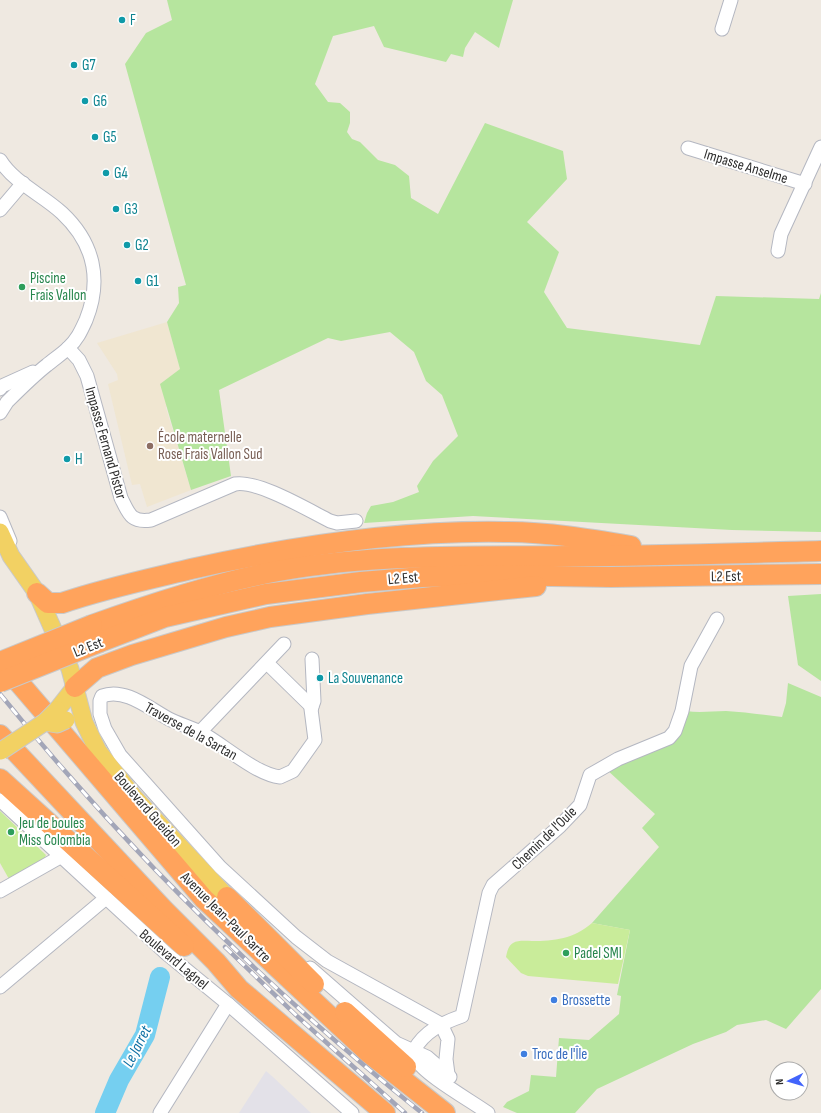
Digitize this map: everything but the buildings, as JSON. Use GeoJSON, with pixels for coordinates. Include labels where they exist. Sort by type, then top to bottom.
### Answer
{"type":"FeatureCollection","features":[{"type":"Feature","properties":{"kind":"highway"},"geometry":{"type":"LineString","coordinates":[[37,593],[48,603],[62,603],[158,577],[238,559],[340,541],[421,533],[506,532],[576,537],[679,554]]}},
{"type":"Feature","properties":{"kind":"highway","name":"L2 Est"},"geometry":{"type":"LineString","coordinates":[[0,682],[160,601],[263,574],[360,560],[420,556],[575,556],[821,551]]}},
{"type":"Feature","properties":{"kind":"highway","name":"L2 Est"},"geometry":{"type":"LineString","coordinates":[[0,661],[96,633],[266,594],[361,582],[438,576],[611,577],[821,574]]}},
{"type":"Feature","properties":{"kind":"highway"},"geometry":{"type":"LineString","coordinates":[[75,687],[97,668],[125,658],[219,630],[270,617],[367,604],[500,591],[611,577]]}},
{"type":"Feature","properties":{"kind":"highway","name":"Avenue Jean-Paul Sartre"},"geometry":{"type":"LineString","coordinates":[[0,661],[204,899],[370,1054],[445,1113]]}},
{"type":"Feature","properties":{"kind":"highway"},"geometry":{"type":"LineString","coordinates":[[0,746],[216,962],[234,997]]}},
{"type":"Feature","properties":{"kind":"highway"},"geometry":{"type":"LineString","coordinates":[[0,778],[170,935],[234,997],[319,1058],[385,1113]]}},
{"type":"Feature","properties":{"kind":"highway"},"geometry":{"type":"LineString","coordinates":[[227,896],[324,994],[460,1104]]}},
{"type":"Feature","properties":{"kind":"highway"},"geometry":{"type":"LineString","coordinates":[[319,1058],[380,1113]]}},
{"type":"Feature","properties":{"kind":"main road","name":"Boulevard Gueidon"},"geometry":{"type":"LineString","coordinates":[[0,532],[6,552],[37,593],[67,662],[84,722],[98,751],[133,796],[227,896]]}},
{"type":"Feature","properties":{"kind":"main road"},"geometry":{"type":"LineString","coordinates":[[0,746],[56,717],[75,687]]}},
{"type":"Feature","properties":{"kind":"street"},"geometry":{"type":"LineString","coordinates":[[722,30],[731,0]]}},
{"type":"Feature","properties":{"kind":"street"},"geometry":{"type":"LineString","coordinates":[[778,251],[781,234],[821,147]]}},
{"type":"Feature","properties":{"kind":"street","name":"Impasse Anselme"},"geometry":{"type":"LineString","coordinates":[[688,148],[805,184]]}},
{"type":"Feature","properties":{"kind":"street"},"geometry":{"type":"LineString","coordinates":[[0,160],[4,167],[66,216],[78,230],[91,258],[96,281],[94,296],[81,332],[68,348],[7,402],[0,412]]}},
{"type":"Feature","properties":{"kind":"street"},"geometry":{"type":"LineString","coordinates":[[0,210],[23,183]]}},
{"type":"Feature","properties":{"kind":"street","name":"Impasse Fernand Pistor"},"geometry":{"type":"LineString","coordinates":[[68,348],[79,360],[87,376],[121,498],[128,514],[134,519],[142,521],[151,520],[235,484],[242,483],[252,484],[330,521],[337,523],[356,521]]}},
{"type":"Feature","properties":{"kind":"street"},"geometry":{"type":"LineString","coordinates":[[1,387],[46,366]]}},
{"type":"Feature","properties":{"kind":"street"},"geometry":{"type":"LineString","coordinates":[[0,517],[10,538],[6,552]]}},
{"type":"Feature","properties":{"kind":"street","name":"Chemin de l'Oule"},"geometry":{"type":"LineString","coordinates":[[441,1024],[462,1016],[489,893],[493,885],[560,826],[580,805],[590,775],[618,759],[669,738],[675,731],[682,711],[691,666],[717,618]]}},
{"type":"Feature","properties":{"kind":"street"},"geometry":{"type":"LineString","coordinates":[[200,732],[284,644]]}},
{"type":"Feature","properties":{"kind":"street","name":"Traverse de la Sartan"},"geometry":{"type":"LineString","coordinates":[[120,755],[105,729],[100,714],[100,701],[102,696],[107,694],[128,696],[170,719],[200,732],[265,773],[280,778],[293,771],[315,740],[312,707],[314,701],[312,659]]}},
{"type":"Feature","properties":{"kind":"street"},"geometry":{"type":"LineString","coordinates":[[267,663],[312,707]]}},
{"type":"Feature","properties":{"kind":"street","name":"Boulevard Gueidon"},"geometry":{"type":"LineString","coordinates":[[120,755],[220,867],[296,937],[327,961],[441,1024],[448,1039],[446,1059],[448,1074],[460,1104]]}},
{"type":"Feature","properties":{"kind":"street","name":"Boulevard Lagnel"},"geometry":{"type":"LineString","coordinates":[[0,800],[60,857],[167,954],[234,997],[352,1113]]}},
{"type":"Feature","properties":{"kind":"street"},"geometry":{"type":"LineString","coordinates":[[0,891],[60,857]]}},
{"type":"Feature","properties":{"kind":"street","name":"Boulevard Gueidon"},"geometry":{"type":"LineString","coordinates":[[227,896],[396,1043],[414,1050],[448,1074]]}},
{"type":"Feature","properties":{"kind":"street"},"geometry":{"type":"LineString","coordinates":[[0,987],[106,898]]}},
{"type":"Feature","properties":{"kind":"street"},"geometry":{"type":"LineString","coordinates":[[160,1113],[234,997]]}},
{"type":"Feature","properties":{"kind":"street"},"geometry":{"type":"LineString","coordinates":[[414,1050],[418,1043],[441,1024]]}},
{"type":"Feature","properties":{"kind":"street","name":"Boulevard Gueidon"},"geometry":{"type":"LineString","coordinates":[[414,1050],[416,1059],[421,1066],[460,1104],[488,1113]]}},
{"type":"Feature","properties":{"kind":"shaded area","name":"École maternelle Rose Frais Vallon Sud"},"geometry":{"type":"Polygon","coordinates":[[[167,322],[180,369],[166,408],[191,490],[147,507],[140,484],[132,485],[108,384],[118,380],[117,374],[97,343],[167,322]]]}},
{"type":"Feature","properties":{"kind":"shaded area"},"geometry":{"type":"Polygon","coordinates":[[[266,1071],[273,1077],[311,1113],[239,1113],[266,1071]]]}},
{"type":"Feature","properties":{"kind":"green space"},"geometry":{"type":"Polygon","coordinates":[[[167,0],[513,0],[499,48],[475,32],[465,48],[463,57],[451,54],[446,62],[384,47],[374,26],[333,36],[315,84],[328,102],[340,103],[350,112],[350,123],[347,132],[352,139],[360,142],[378,160],[395,165],[409,176],[411,198],[438,214],[485,123],[563,151],[567,179],[527,222],[559,252],[544,292],[567,328],[700,345],[716,296],[819,299],[821,293],[821,532],[732,530],[473,516],[364,523],[371,506],[393,502],[419,492],[417,486],[433,461],[458,436],[442,395],[426,381],[414,352],[390,332],[341,341],[328,338],[219,390],[231,476],[191,490],[160,384],[180,369],[167,322],[179,303],[178,287],[186,285],[125,64],[146,33],[172,20],[167,0]]]}},
{"type":"Feature","properties":{"kind":"green space"},"geometry":{"type":"Polygon","coordinates":[[[821,594],[821,681],[798,665],[788,596],[821,594]]]}},
{"type":"Feature","properties":{"kind":"green space"},"geometry":{"type":"Polygon","coordinates":[[[788,683],[821,697],[821,989],[786,1029],[766,1020],[737,1025],[726,1032],[693,1044],[597,1089],[575,1113],[517,1113],[503,1107],[507,1102],[529,1091],[531,1075],[556,1077],[559,1038],[589,1040],[619,1014],[621,996],[617,995],[630,930],[592,923],[659,847],[642,828],[655,814],[606,769],[672,741],[686,711],[726,711],[782,717],[786,703],[788,683]]]}},
{"type":"Feature","properties":{"kind":"green space","name":"Jeu de boules Miss Colombia"},"geometry":{"type":"Polygon","coordinates":[[[0,811],[46,855],[44,859],[9,879],[0,863],[0,811]]]}},
{"type":"Feature","properties":{"kind":"green space","name":"Padel SMI"},"geometry":{"type":"Polygon","coordinates":[[[592,923],[630,930],[618,984],[528,976],[521,973],[506,957],[509,947],[515,942],[556,940],[578,933],[592,923]]]}},
{"type":"Feature","properties":{"kind":"waterway","name":"Le Jarret"},"geometry":{"type":"LineString","coordinates":[[105,1113],[119,1080],[145,1035],[160,977]]}},
{"type":"Feature","properties":{"kind":"railway"},"geometry":{"type":"LineString","coordinates":[[0,694],[97,807],[200,915],[253,967],[308,1017],[364,1066],[422,1113]]}},
{"type":"Feature","properties":{"kind":"railway"},"geometry":{"type":"LineString","coordinates":[[225,947],[298,1017],[405,1113]]}},
{"type":"Feature","properties":{"kind":"place","name":"F"},"geometry":{"type":"Point","coordinates":[122,20]}},
{"type":"Feature","properties":{"kind":"place","name":"G7"},"geometry":{"type":"Point","coordinates":[74,65]}},
{"type":"Feature","properties":{"kind":"place","name":"G6"},"geometry":{"type":"Point","coordinates":[85,101]}},
{"type":"Feature","properties":{"kind":"place","name":"G5"},"geometry":{"type":"Point","coordinates":[95,137]}},
{"type":"Feature","properties":{"kind":"place","name":"G4"},"geometry":{"type":"Point","coordinates":[106,173]}},
{"type":"Feature","properties":{"kind":"place","name":"G3"},"geometry":{"type":"Point","coordinates":[116,209]}},
{"type":"Feature","properties":{"kind":"place","name":"G2"},"geometry":{"type":"Point","coordinates":[127,245]}},
{"type":"Feature","properties":{"kind":"place","name":"G1"},"geometry":{"type":"Point","coordinates":[138,281]}},
{"type":"Feature","properties":{"kind":"place","name":"Piscine Frais Vallon"},"geometry":{"type":"Point","coordinates":[22,287]}},
{"type":"Feature","properties":{"kind":"place","name":"École maternelle Rose Frais Vallon Sud"},"geometry":{"type":"Point","coordinates":[150,446]}},
{"type":"Feature","properties":{"kind":"place","name":"H"},"geometry":{"type":"Point","coordinates":[67,459]}},
{"type":"Feature","properties":{"kind":"place","name":"La Souvenance"},"geometry":{"type":"Point","coordinates":[320,678]}},
{"type":"Feature","properties":{"kind":"place","name":"Jeu de boules Miss Colombia"},"geometry":{"type":"Point","coordinates":[11,832]}},
{"type":"Feature","properties":{"kind":"place","name":"Padel SMI"},"geometry":{"type":"Point","coordinates":[566,953]}},
{"type":"Feature","properties":{"kind":"place","name":"Brossette"},"geometry":{"type":"Point","coordinates":[554,1000]}},
{"type":"Feature","properties":{"kind":"place","name":"Troc de l'Île"},"geometry":{"type":"Point","coordinates":[524,1054]}}]}
